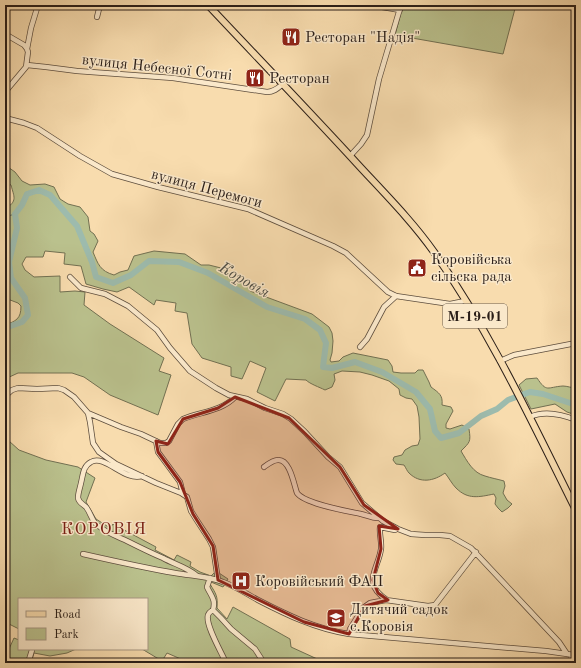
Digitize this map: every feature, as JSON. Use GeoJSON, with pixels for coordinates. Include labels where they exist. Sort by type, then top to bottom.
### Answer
{"type":"FeatureCollection","features":[{"type":"Feature","properties":{"kind":"main road","name":"М-19-01"},"geometry":{"type":"LineString","coordinates":[[208,5],[410,221],[434,252],[482,328],[530,417],[576,510]]}},
{"type":"Feature","properties":{"kind":"street"},"geometry":{"type":"LineString","coordinates":[[5,92],[26,68],[30,32],[38,5]]}},
{"type":"Feature","properties":{"kind":"street"},"geometry":{"type":"LineString","coordinates":[[97,16],[100,5]]}},
{"type":"Feature","properties":{"kind":"street"},"geometry":{"type":"LineString","coordinates":[[350,156],[367,135],[380,79],[400,7],[370,5]]}},
{"type":"Feature","properties":{"kind":"street"},"geometry":{"type":"LineString","coordinates":[[5,34],[23,44],[27,50]]}},
{"type":"Feature","properties":{"kind":"street","name":"вулиця Небесної Сотні"},"geometry":{"type":"LineString","coordinates":[[27,65],[77,71],[173,78],[267,92],[276,89],[283,84]]}},
{"type":"Feature","properties":{"kind":"street","name":"вулиця Перемоги"},"geometry":{"type":"LineString","coordinates":[[5,118],[33,126],[80,156],[112,174],[248,209],[338,248],[348,255],[388,292],[396,296],[450,304],[465,301]]}},
{"type":"Feature","properties":{"kind":"street"},"geometry":{"type":"LineString","coordinates":[[70,277],[81,288],[105,294],[128,306],[157,330],[170,348],[192,372],[219,390],[235,397],[247,399],[265,408],[283,414],[294,422],[330,459],[340,467],[362,503],[379,518],[398,529],[416,534],[437,534],[450,536],[476,552],[487,566],[561,644],[568,654]]}},
{"type":"Feature","properties":{"kind":"street"},"geometry":{"type":"LineString","coordinates":[[360,347],[369,336],[384,307],[396,296]]}},
{"type":"Feature","properties":{"kind":"street"},"geometry":{"type":"LineString","coordinates":[[500,361],[514,355],[576,343]]}},
{"type":"Feature","properties":{"kind":"street"},"geometry":{"type":"LineString","coordinates":[[5,396],[12,390],[18,388],[58,388],[74,397],[88,413],[160,443],[167,443],[170,440],[178,424],[183,419],[218,408],[235,397]]}},
{"type":"Feature","properties":{"kind":"street"},"geometry":{"type":"LineString","coordinates":[[88,413],[92,441],[102,454],[114,462],[183,494],[188,498],[191,511],[213,547],[218,580]]}},
{"type":"Feature","properties":{"kind":"street"},"geometry":{"type":"LineString","coordinates":[[530,417],[547,413],[562,415],[576,420]]}},
{"type":"Feature","properties":{"kind":"street"},"geometry":{"type":"LineString","coordinates":[[156,441],[158,452],[180,482],[183,494]]}},
{"type":"Feature","properties":{"kind":"street"},"geometry":{"type":"LineString","coordinates":[[264,467],[277,460],[284,462],[289,468],[297,494],[303,499],[326,507],[379,518]]}},
{"type":"Feature","properties":{"kind":"street"},"geometry":{"type":"LineString","coordinates":[[142,476],[137,477],[128,475],[101,461],[92,461],[86,466],[82,474],[78,495],[79,500],[86,507],[94,521],[103,529],[186,569],[197,576]]}},
{"type":"Feature","properties":{"kind":"street"},"geometry":{"type":"LineString","coordinates":[[388,600],[378,593],[374,585],[373,576],[381,549],[380,527],[395,530],[398,529]]}},
{"type":"Feature","properties":{"kind":"street"},"geometry":{"type":"LineString","coordinates":[[349,634],[351,627],[365,606],[377,601],[388,600],[428,606],[434,605],[439,601],[476,552]]}},
{"type":"Feature","properties":{"kind":"street"},"geometry":{"type":"LineString","coordinates":[[83,554],[175,573],[218,580],[309,624],[333,631],[349,634],[575,654]]}},
{"type":"Feature","properties":{"kind":"street"},"geometry":{"type":"LineString","coordinates":[[210,578],[207,587],[213,598],[214,604],[213,610],[209,614],[208,621],[226,663]]}},
{"type":"Feature","properties":{"kind":"street"},"geometry":{"type":"LineString","coordinates":[[213,610],[231,630],[253,647],[264,663]]}},
{"type":"Feature","properties":{"kind":"street"},"geometry":{"type":"LineString","coordinates":[[28,663],[32,650]]}},
{"type":"Feature","properties":{"kind":"street"},"geometry":{"type":"LineString","coordinates":[[568,663],[575,654]]}},
{"type":"Feature","properties":{"kind":"street"},"geometry":{"type":"LineString","coordinates":[[575,654],[575,663]]}},
{"type":"Feature","properties":{"kind":"highlighted area"},"geometry":{"type":"Polygon","coordinates":[[[235,397],[289,418],[340,467],[364,505],[398,529],[379,526],[381,549],[373,580],[378,593],[388,600],[365,606],[349,634],[304,622],[218,580],[213,546],[193,514],[180,482],[158,452],[156,441],[168,444],[183,419],[218,408],[235,397]]]}},
{"type":"Feature","properties":{"kind":"green space"},"geometry":{"type":"Polygon","coordinates":[[[403,5],[516,5],[503,54],[395,35],[403,5]]]}},
{"type":"Feature","properties":{"kind":"green space"},"geometry":{"type":"Polygon","coordinates":[[[5,165],[15,172],[22,181],[30,185],[45,184],[54,187],[60,199],[68,204],[80,207],[88,217],[90,231],[94,234],[98,241],[93,252],[96,260],[103,269],[109,273],[114,275],[128,270],[134,256],[154,251],[185,254],[201,265],[221,268],[232,276],[245,282],[250,291],[312,314],[329,327],[332,333],[333,341],[331,362],[339,361],[343,357],[353,353],[388,360],[392,366],[393,372],[415,373],[418,370],[423,370],[431,387],[441,396],[442,405],[451,407],[453,411],[446,424],[446,428],[450,429],[462,425],[469,429],[469,442],[461,451],[468,463],[481,474],[504,481],[505,486],[503,493],[507,500],[512,504],[502,512],[495,504],[496,498],[494,494],[479,497],[469,496],[460,492],[445,473],[436,478],[422,480],[408,472],[404,465],[396,464],[393,460],[394,457],[402,455],[405,450],[412,446],[418,445],[420,439],[419,417],[417,406],[412,399],[400,395],[399,389],[389,381],[360,372],[342,371],[334,374],[335,380],[332,387],[325,390],[306,380],[286,379],[275,401],[257,392],[266,368],[250,361],[242,379],[231,376],[231,367],[202,358],[192,344],[187,313],[175,311],[176,303],[156,300],[154,305],[129,287],[117,292],[86,284],[81,266],[64,264],[65,253],[45,251],[43,257],[26,257],[22,264],[25,270],[34,277],[60,276],[60,292],[85,292],[84,305],[110,324],[164,358],[159,371],[171,375],[158,415],[110,395],[84,377],[72,373],[18,373],[5,379],[5,325],[19,317],[21,306],[18,303],[5,298],[5,227],[7,223],[5,220],[5,209],[12,204],[14,196],[11,185],[5,182],[5,165]]]}},
{"type":"Feature","properties":{"kind":"green space"},"geometry":{"type":"Polygon","coordinates":[[[537,378],[543,386],[548,388],[563,386],[576,388],[576,415],[567,412],[555,404],[531,409],[519,385],[526,379],[537,378]]]}},
{"type":"Feature","properties":{"kind":"green space"},"geometry":{"type":"Polygon","coordinates":[[[5,430],[9,441],[19,450],[46,460],[78,467],[95,478],[86,502],[96,519],[110,528],[113,524],[156,547],[155,550],[174,560],[177,555],[191,562],[190,566],[200,572],[211,576],[216,571],[228,579],[223,587],[211,582],[210,584],[216,595],[217,608],[227,619],[233,607],[290,639],[291,647],[326,663],[190,663],[167,653],[162,661],[144,650],[148,650],[148,598],[18,598],[18,628],[5,622],[5,430]]]}},
{"type":"Feature","properties":{"kind":"green space"},"geometry":{"type":"Polygon","coordinates":[[[14,638],[18,640],[18,650],[74,650],[67,653],[50,656],[34,653],[31,663],[5,663],[5,647],[9,649],[14,638]]]}},
{"type":"Feature","properties":{"kind":"waterway","name":"Коровія"},"geometry":{"type":"LineString","coordinates":[[5,328],[22,322],[28,315],[25,298],[11,278],[9,262],[17,228],[15,214],[22,205],[27,194],[39,190],[50,195],[77,226],[92,262],[96,277],[113,283],[131,275],[149,261],[179,262],[208,273],[267,307],[305,319],[320,330],[326,343],[323,367],[332,368],[355,362],[382,372],[416,392],[430,409],[435,431],[441,438],[459,433],[481,416],[497,409],[508,400],[530,392],[543,394],[576,405]]}},
{"type":"Feature","properties":{"kind":"waterway"},"geometry":{"type":"LineString","coordinates":[[5,217],[15,214]]}},
{"type":"Feature","properties":{"kind":"place","name":"Ресторан \"Надія\""},"geometry":{"type":"Point","coordinates":[291,37]}},
{"type":"Feature","properties":{"kind":"place","name":"Ресторан"},"geometry":{"type":"Point","coordinates":[255,78]}},
{"type":"Feature","properties":{"kind":"place","name":"Коровійська сільска рада"},"geometry":{"type":"Point","coordinates":[417,268]}},
{"type":"Feature","properties":{"kind":"place","name":"Коровійський ФАП"},"geometry":{"type":"Point","coordinates":[241,581]}},
{"type":"Feature","properties":{"kind":"place","name":"Дитячий садок с.Коровія"},"geometry":{"type":"Point","coordinates":[336,618]}},
{"type":"Feature","properties":{"kind":"district","name":"КОРОВІЯ"},"geometry":{"type":"Point","coordinates":[104,528]}}]}
